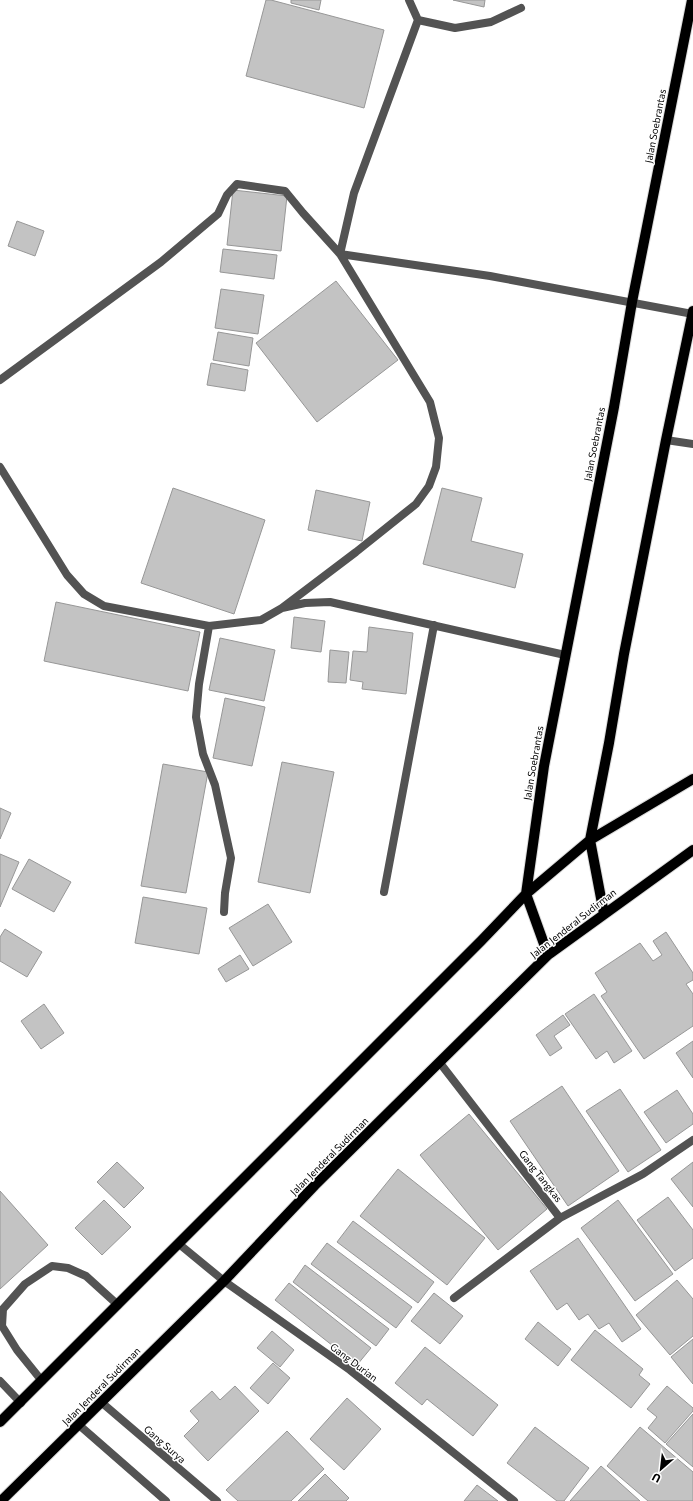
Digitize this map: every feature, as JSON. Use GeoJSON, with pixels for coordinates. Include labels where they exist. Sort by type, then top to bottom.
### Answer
{"type":"FeatureCollection","features":[{"type":"Feature","properties":{"kind":"main road","name":"Jalan Soebrantas"},"geometry":{"type":"LineString","coordinates":[[526,894],[544,766],[612,414],[632,302],[692,0]]}},
{"type":"Feature","properties":{"kind":"main road"},"geometry":{"type":"LineString","coordinates":[[604,914],[590,840],[609,743],[624,654],[693,312]]}},
{"type":"Feature","properties":{"kind":"main road"},"geometry":{"type":"LineString","coordinates":[[0,1422],[42,1382],[526,894],[590,840],[693,778]]}},
{"type":"Feature","properties":{"kind":"main road","name":"Jalan Jenderal Sudirman"},"geometry":{"type":"LineString","coordinates":[[1,1501],[224,1281],[315,1185],[548,955],[693,850]]}},
{"type":"Feature","properties":{"kind":"main road"},"geometry":{"type":"LineString","coordinates":[[526,894],[548,955]]}},
{"type":"Feature","properties":{"kind":"street"},"geometry":{"type":"LineString","coordinates":[[340,254],[354,193],[418,20],[409,0]]}},
{"type":"Feature","properties":{"kind":"street"},"geometry":{"type":"LineString","coordinates":[[418,20],[455,28],[491,22],[521,8]]}},
{"type":"Feature","properties":{"kind":"street"},"geometry":{"type":"LineString","coordinates":[[0,380],[161,262],[218,214],[227,195],[237,184],[285,191],[340,254],[430,402],[439,438],[436,466],[429,486],[416,504],[282,608],[262,620],[209,626],[104,606],[84,594],[67,575],[0,467]]}},
{"type":"Feature","properties":{"kind":"street"},"geometry":{"type":"LineString","coordinates":[[340,254],[490,276],[693,312]]}},
{"type":"Feature","properties":{"kind":"street"},"geometry":{"type":"LineString","coordinates":[[666,440],[693,444]]}},
{"type":"Feature","properties":{"kind":"street"},"geometry":{"type":"LineString","coordinates":[[282,608],[330,602],[565,655]]}},
{"type":"Feature","properties":{"kind":"street"},"geometry":{"type":"LineString","coordinates":[[384,892],[434,625]]}},
{"type":"Feature","properties":{"kind":"street"},"geometry":{"type":"LineString","coordinates":[[209,626],[196,717],[203,754],[215,785],[231,858],[225,893],[224,912]]}},
{"type":"Feature","properties":{"kind":"street","name":"Gang Tangkas"},"geometry":{"type":"LineString","coordinates":[[440,1063],[560,1218],[643,1174],[693,1140]]}},
{"type":"Feature","properties":{"kind":"street"},"geometry":{"type":"LineString","coordinates":[[454,1298],[560,1218]]}},
{"type":"Feature","properties":{"kind":"street","name":"Gang Durian"},"geometry":{"type":"LineString","coordinates":[[179,1244],[224,1281],[350,1370],[514,1501]]}},
{"type":"Feature","properties":{"kind":"street"},"geometry":{"type":"LineString","coordinates":[[42,1382],[17,1350],[2,1326],[3,1309],[25,1284],[52,1266],[68,1268],[86,1276],[118,1305]]}},
{"type":"Feature","properties":{"kind":"street"},"geometry":{"type":"LineString","coordinates":[[0,1381],[21,1402]]}},
{"type":"Feature","properties":{"kind":"street","name":"Gang Surya"},"geometry":{"type":"LineString","coordinates":[[101,1402],[216,1501]]}},
{"type":"Feature","properties":{"kind":"street"},"geometry":{"type":"LineString","coordinates":[[79,1425],[166,1501]]}},
{"type":"Feature","properties":{"kind":"building"},"geometry":{"type":"Polygon","coordinates":[[[266,0],[271,0],[384,30],[364,108],[246,76],[266,0]]]}},
{"type":"Feature","properties":{"kind":"building"},"geometry":{"type":"Polygon","coordinates":[[[291,0],[321,0],[319,10],[291,3],[291,0]]]}},
{"type":"Feature","properties":{"kind":"building"},"geometry":{"type":"Polygon","coordinates":[[[453,0],[485,0],[484,7],[453,0]]]}},
{"type":"Feature","properties":{"kind":"building"},"geometry":{"type":"Polygon","coordinates":[[[233,190],[287,196],[281,251],[227,245],[233,190]]]}},
{"type":"Feature","properties":{"kind":"building"},"geometry":{"type":"Polygon","coordinates":[[[17,221],[44,231],[35,256],[8,246],[17,221]]]}},
{"type":"Feature","properties":{"kind":"building"},"geometry":{"type":"Polygon","coordinates":[[[223,249],[277,255],[274,279],[220,272],[223,249]]]}},
{"type":"Feature","properties":{"kind":"building"},"geometry":{"type":"Polygon","coordinates":[[[336,281],[398,360],[317,422],[256,343],[336,281]]]}},
{"type":"Feature","properties":{"kind":"building"},"geometry":{"type":"Polygon","coordinates":[[[221,289],[264,295],[258,334],[215,328],[221,289]]]}},
{"type":"Feature","properties":{"kind":"building"},"geometry":{"type":"Polygon","coordinates":[[[218,332],[253,338],[249,366],[213,360],[218,332]]]}},
{"type":"Feature","properties":{"kind":"building"},"geometry":{"type":"Polygon","coordinates":[[[211,363],[248,370],[245,391],[207,385],[211,363]]]}},
{"type":"Feature","properties":{"kind":"building"},"geometry":{"type":"Polygon","coordinates":[[[173,488],[265,520],[234,614],[141,583],[173,488]]]}},
{"type":"Feature","properties":{"kind":"building"},"geometry":{"type":"Polygon","coordinates":[[[442,488],[482,498],[471,541],[523,554],[515,588],[423,564],[442,488]]]}},
{"type":"Feature","properties":{"kind":"building"},"geometry":{"type":"Polygon","coordinates":[[[316,490],[370,502],[362,541],[308,530],[316,490]]]}},
{"type":"Feature","properties":{"kind":"building"},"geometry":{"type":"Polygon","coordinates":[[[56,602],[200,632],[188,691],[44,661],[56,602]]]}},
{"type":"Feature","properties":{"kind":"building"},"geometry":{"type":"Polygon","coordinates":[[[294,617],[325,621],[321,652],[291,648],[294,617]]]}},
{"type":"Feature","properties":{"kind":"building"},"geometry":{"type":"Polygon","coordinates":[[[369,627],[413,633],[406,694],[362,689],[363,682],[350,680],[353,651],[367,652],[369,627]]]}},
{"type":"Feature","properties":{"kind":"building"},"geometry":{"type":"Polygon","coordinates":[[[220,638],[275,650],[264,701],[209,690],[220,638]]]}},
{"type":"Feature","properties":{"kind":"building"},"geometry":{"type":"Polygon","coordinates":[[[330,650],[349,652],[346,683],[328,682],[330,650]]]}},
{"type":"Feature","properties":{"kind":"building"},"geometry":{"type":"Polygon","coordinates":[[[225,698],[265,707],[252,766],[213,758],[225,698]]]}},
{"type":"Feature","properties":{"kind":"building"},"geometry":{"type":"Polygon","coordinates":[[[282,762],[334,772],[310,893],[258,882],[282,762]]]}},
{"type":"Feature","properties":{"kind":"building"},"geometry":{"type":"Polygon","coordinates":[[[163,764],[208,772],[186,893],[141,886],[163,764]]]}},
{"type":"Feature","properties":{"kind":"building"},"geometry":{"type":"Polygon","coordinates":[[[0,808],[11,813],[0,839],[0,808]]]}},
{"type":"Feature","properties":{"kind":"building"},"geometry":{"type":"Polygon","coordinates":[[[0,854],[19,862],[0,907],[0,854]]]}},
{"type":"Feature","properties":{"kind":"building"},"geometry":{"type":"Polygon","coordinates":[[[29,859],[71,882],[54,912],[12,889],[29,859]]]}},
{"type":"Feature","properties":{"kind":"building"},"geometry":{"type":"Polygon","coordinates":[[[143,897],[207,908],[199,954],[135,943],[143,897]]]}},
{"type":"Feature","properties":{"kind":"building"},"geometry":{"type":"Polygon","coordinates":[[[268,904],[292,942],[253,966],[229,928],[268,904]]]}},
{"type":"Feature","properties":{"kind":"building"},"geometry":{"type":"Polygon","coordinates":[[[5,929],[42,952],[27,977],[0,961],[0,937],[5,929]]]}},
{"type":"Feature","properties":{"kind":"building"},"geometry":{"type":"Polygon","coordinates":[[[666,932],[693,973],[693,980],[686,984],[693,994],[693,1026],[644,1059],[601,996],[607,992],[595,973],[640,943],[653,961],[662,955],[653,941],[666,932]]]}},
{"type":"Feature","properties":{"kind":"building"},"geometry":{"type":"Polygon","coordinates":[[[240,955],[249,969],[226,982],[218,969],[240,955]]]}},
{"type":"Feature","properties":{"kind":"building"},"geometry":{"type":"Polygon","coordinates":[[[594,994],[632,1051],[614,1063],[607,1051],[596,1059],[565,1014],[594,994]]]}},
{"type":"Feature","properties":{"kind":"building"},"geometry":{"type":"Polygon","coordinates":[[[44,1004],[64,1033],[41,1049],[21,1021],[44,1004]]]}},
{"type":"Feature","properties":{"kind":"building"},"geometry":{"type":"Polygon","coordinates":[[[563,1015],[570,1025],[554,1036],[562,1048],[550,1056],[536,1035],[563,1015]]]}},
{"type":"Feature","properties":{"kind":"building"},"geometry":{"type":"Polygon","coordinates":[[[693,1041],[693,1078],[676,1053],[693,1041]]]}},
{"type":"Feature","properties":{"kind":"building"},"geometry":{"type":"Polygon","coordinates":[[[562,1086],[619,1171],[568,1206],[510,1121],[562,1086]]]}},
{"type":"Feature","properties":{"kind":"building"},"geometry":{"type":"Polygon","coordinates":[[[620,1089],[661,1150],[628,1172],[586,1111],[620,1089]]]}},
{"type":"Feature","properties":{"kind":"building"},"geometry":{"type":"Polygon","coordinates":[[[677,1090],[693,1114],[693,1124],[666,1143],[644,1112],[677,1090]]]}},
{"type":"Feature","properties":{"kind":"building"},"geometry":{"type":"Polygon","coordinates":[[[469,1114],[547,1209],[498,1250],[420,1155],[469,1114]]]}},
{"type":"Feature","properties":{"kind":"building"},"geometry":{"type":"Polygon","coordinates":[[[117,1162],[144,1188],[124,1208],[97,1182],[117,1162]]]}},
{"type":"Feature","properties":{"kind":"building"},"geometry":{"type":"Polygon","coordinates":[[[693,1162],[693,1207],[671,1179],[693,1162]]]}},
{"type":"Feature","properties":{"kind":"building"},"geometry":{"type":"Polygon","coordinates":[[[398,1169],[485,1238],[447,1285],[360,1216],[398,1169]]]}},
{"type":"Feature","properties":{"kind":"building"},"geometry":{"type":"Polygon","coordinates":[[[0,1191],[48,1245],[0,1289],[0,1191]]]}},
{"type":"Feature","properties":{"kind":"building"},"geometry":{"type":"Polygon","coordinates":[[[668,1197],[693,1230],[693,1258],[675,1271],[637,1220],[668,1197]]]}},
{"type":"Feature","properties":{"kind":"building"},"geometry":{"type":"Polygon","coordinates":[[[104,1200],[131,1227],[102,1255],[75,1228],[104,1200]]]}},
{"type":"Feature","properties":{"kind":"building"},"geometry":{"type":"Polygon","coordinates":[[[618,1200],[673,1274],[635,1301],[581,1228],[618,1200]]]}},
{"type":"Feature","properties":{"kind":"building"},"geometry":{"type":"Polygon","coordinates":[[[353,1221],[434,1282],[418,1303],[337,1242],[353,1221]]]}},
{"type":"Feature","properties":{"kind":"building"},"geometry":{"type":"Polygon","coordinates":[[[578,1238],[641,1329],[622,1342],[609,1323],[599,1329],[588,1314],[579,1320],[567,1303],[557,1310],[530,1271],[578,1238]]]}},
{"type":"Feature","properties":{"kind":"building"},"geometry":{"type":"Polygon","coordinates":[[[327,1243],[412,1307],[396,1328],[311,1264],[327,1243]]]}},
{"type":"Feature","properties":{"kind":"building"},"geometry":{"type":"Polygon","coordinates":[[[305,1265],[389,1329],[376,1346],[293,1282],[305,1265]]]}},
{"type":"Feature","properties":{"kind":"building"},"geometry":{"type":"Polygon","coordinates":[[[677,1280],[693,1299],[693,1336],[670,1355],[636,1315],[677,1280]]]}},
{"type":"Feature","properties":{"kind":"building"},"geometry":{"type":"Polygon","coordinates":[[[289,1283],[371,1348],[357,1365],[275,1300],[289,1283]]]}},
{"type":"Feature","properties":{"kind":"building"},"geometry":{"type":"Polygon","coordinates":[[[434,1293],[463,1316],[440,1344],[411,1321],[434,1293]]]}},
{"type":"Feature","properties":{"kind":"building"},"geometry":{"type":"Polygon","coordinates":[[[538,1322],[571,1349],[558,1366],[525,1339],[538,1322]]]}},
{"type":"Feature","properties":{"kind":"building"},"geometry":{"type":"Polygon","coordinates":[[[595,1330],[643,1369],[639,1375],[650,1384],[631,1408],[571,1360],[595,1330]]]}},
{"type":"Feature","properties":{"kind":"building"},"geometry":{"type":"Polygon","coordinates":[[[272,1331],[294,1350],[280,1367],[257,1348],[272,1331]]]}},
{"type":"Feature","properties":{"kind":"building"},"geometry":{"type":"Polygon","coordinates":[[[693,1339],[693,1384],[671,1357],[693,1339]]]}},
{"type":"Feature","properties":{"kind":"building"},"geometry":{"type":"Polygon","coordinates":[[[425,1347],[498,1405],[473,1436],[427,1399],[422,1405],[395,1383],[425,1347]]]}},
{"type":"Feature","properties":{"kind":"building"},"geometry":{"type":"Polygon","coordinates":[[[273,1363],[290,1378],[268,1404],[250,1388],[273,1363]]]}},
{"type":"Feature","properties":{"kind":"building"},"geometry":{"type":"Polygon","coordinates":[[[235,1386],[259,1411],[208,1461],[184,1436],[199,1421],[190,1411],[212,1391],[220,1400],[235,1386]]]}},
{"type":"Feature","properties":{"kind":"building"},"geometry":{"type":"Polygon","coordinates":[[[667,1386],[693,1408],[693,1411],[665,1443],[648,1428],[657,1417],[647,1409],[667,1386]]]}},
{"type":"Feature","properties":{"kind":"building"},"geometry":{"type":"Polygon","coordinates":[[[347,1398],[381,1429],[344,1470],[310,1439],[347,1398]]]}},
{"type":"Feature","properties":{"kind":"building"},"geometry":{"type":"Polygon","coordinates":[[[693,1414],[693,1467],[666,1444],[693,1414]]]}},
{"type":"Feature","properties":{"kind":"building"},"geometry":{"type":"Polygon","coordinates":[[[535,1427],[589,1468],[564,1501],[557,1501],[507,1463],[535,1427]]]}},
{"type":"Feature","properties":{"kind":"building"},"geometry":{"type":"Polygon","coordinates":[[[640,1427],[693,1472],[693,1501],[648,1501],[607,1466],[640,1427]]]}},
{"type":"Feature","properties":{"kind":"building"},"geometry":{"type":"Polygon","coordinates":[[[287,1431],[324,1469],[291,1501],[238,1501],[226,1490],[287,1431]]]}},
{"type":"Feature","properties":{"kind":"building"},"geometry":{"type":"Polygon","coordinates":[[[601,1466],[640,1501],[570,1501],[601,1466]]]}},
{"type":"Feature","properties":{"kind":"building"},"geometry":{"type":"Polygon","coordinates":[[[325,1474],[349,1498],[346,1501],[298,1501],[325,1474]]]}},
{"type":"Feature","properties":{"kind":"building"},"geometry":{"type":"Polygon","coordinates":[[[477,1485],[498,1501],[464,1501],[477,1485]]]}}]}
